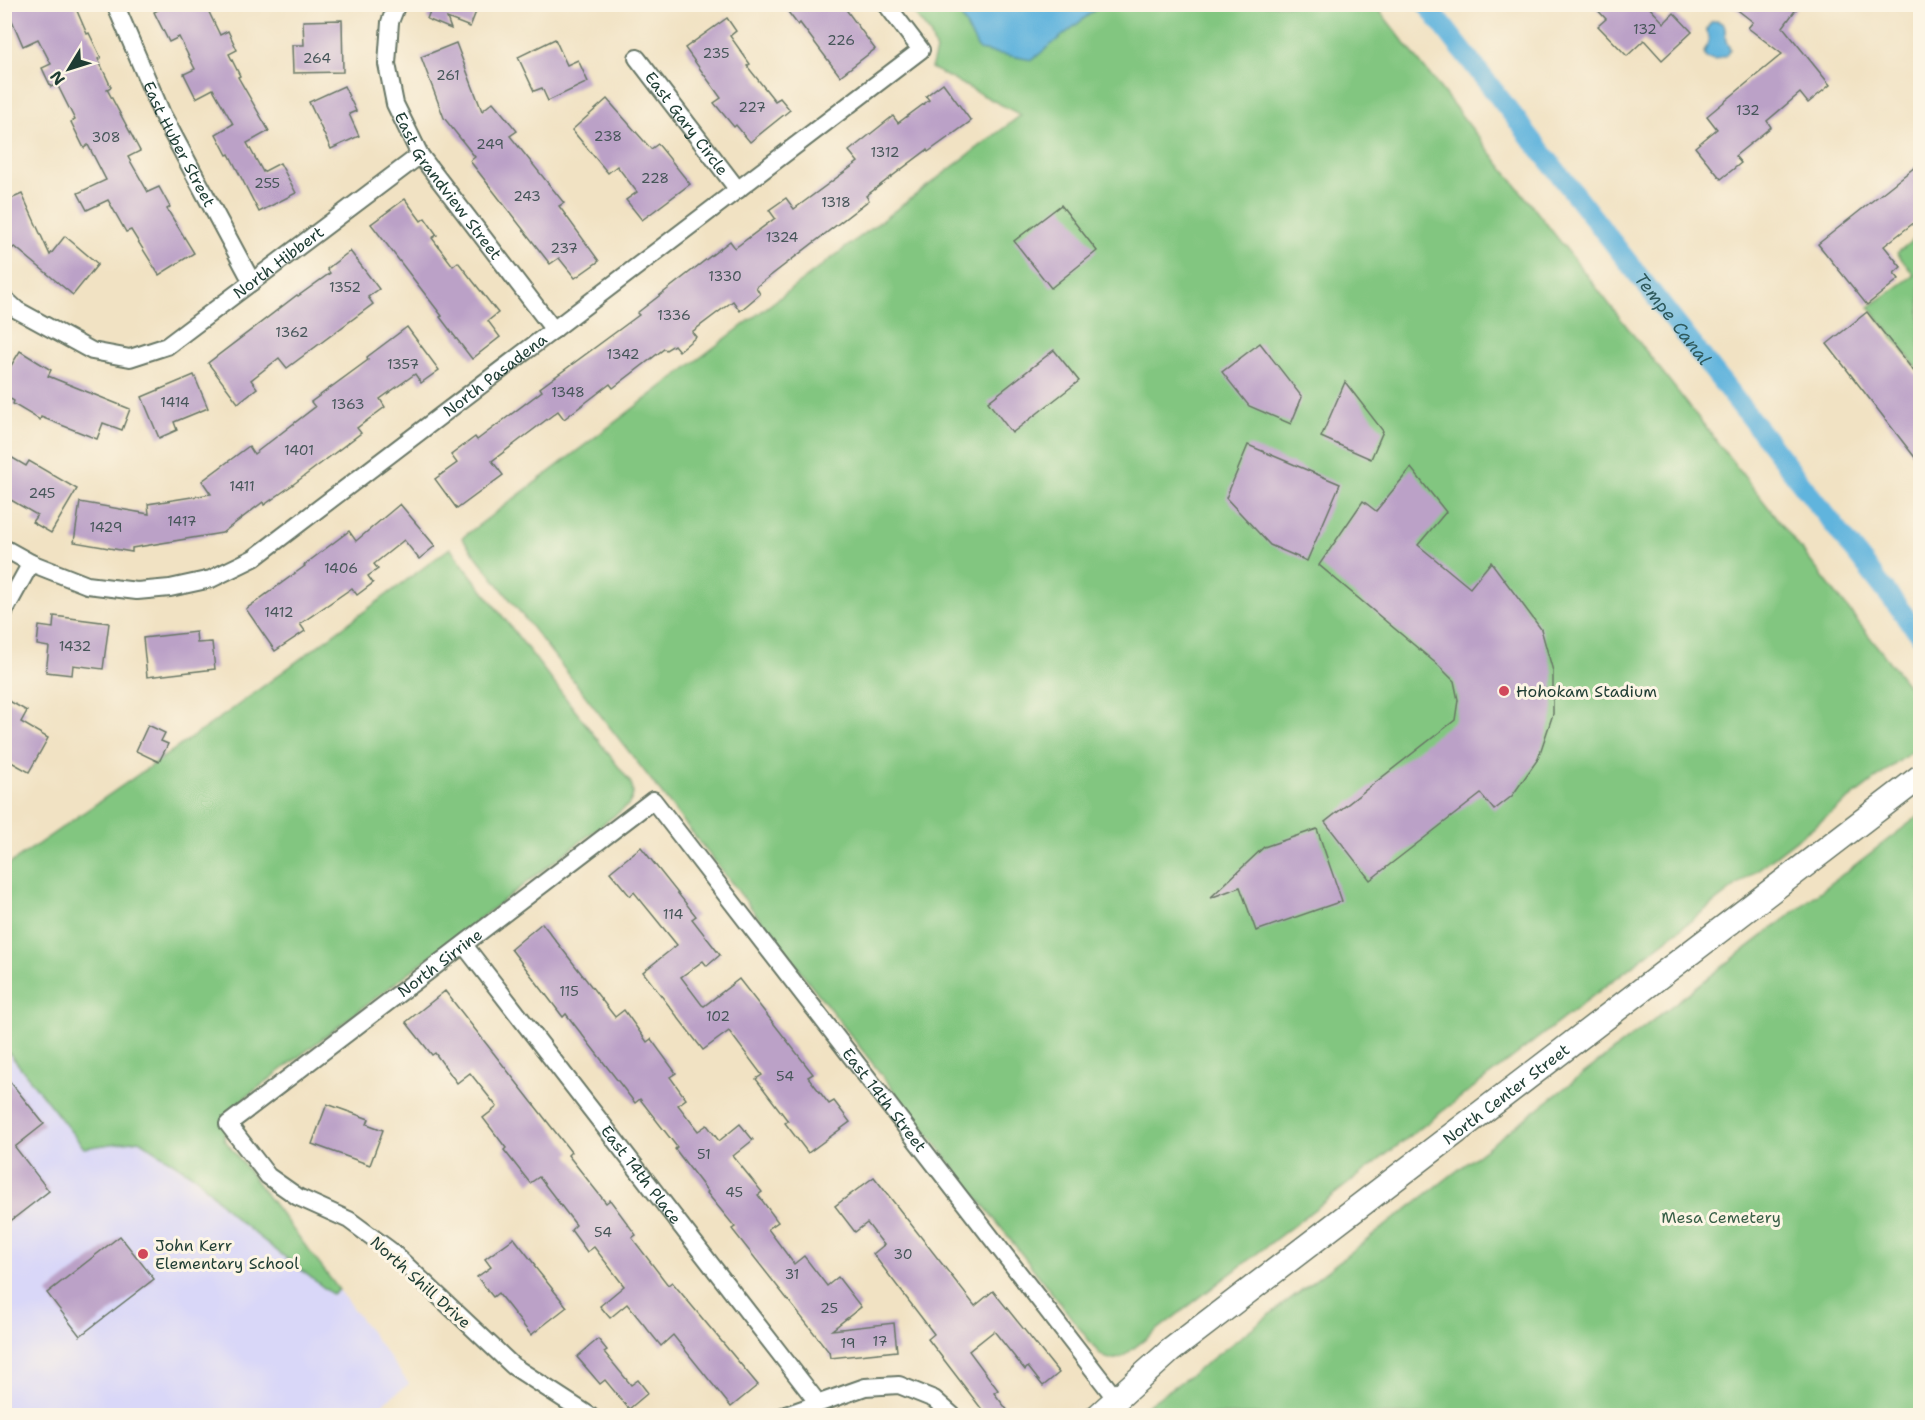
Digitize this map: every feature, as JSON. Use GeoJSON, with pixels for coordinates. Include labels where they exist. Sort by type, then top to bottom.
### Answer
{"type":"FeatureCollection","features":[{"type":"Feature","properties":{"kind":"street","name":"East Huber Street"},"geometry":{"type":"LineString","coordinates":[[115,4],[162,114],[252,282]]}},
{"type":"Feature","properties":{"kind":"street","name":"East Grandview Street"},"geometry":{"type":"LineString","coordinates":[[397,4],[390,22],[387,64],[394,104],[420,155],[554,330]]}},
{"type":"Feature","properties":{"kind":"street","name":"North Pasadena"},"geometry":{"type":"LineString","coordinates":[[4,548],[31,563],[87,585],[137,591],[170,588],[211,579],[254,558],[921,50],[886,4]]}},
{"type":"Feature","properties":{"kind":"street","name":"East Gary Circle"},"geometry":{"type":"LineString","coordinates":[[636,58],[738,189]]}},
{"type":"Feature","properties":{"kind":"street","name":"North Hibbert"},"geometry":{"type":"LineString","coordinates":[[4,298],[17,310],[92,351],[130,358],[166,346],[420,155]]}},
{"type":"Feature","properties":{"kind":"street"},"geometry":{"type":"LineString","coordinates":[[4,612],[31,563]]}},
{"type":"Feature","properties":{"kind":"street","name":"North Center Street"},"geometry":{"type":"LineString","coordinates":[[1098,1416],[1179,1344],[1920,777]]}},
{"type":"Feature","properties":{"kind":"street","name":"East 14th Street"},"geometry":{"type":"LineString","coordinates":[[653,800],[1116,1399]]}},
{"type":"Feature","properties":{"kind":"street","name":"North Sirrine"},"geometry":{"type":"LineString","coordinates":[[228,1124],[653,800]]}},
{"type":"Feature","properties":{"kind":"street","name":"East 14th Place"},"geometry":{"type":"LineString","coordinates":[[464,945],[818,1403]]}},
{"type":"Feature","properties":{"kind":"street","name":"North Shill Drive"},"geometry":{"type":"LineString","coordinates":[[228,1124],[268,1176],[298,1197],[349,1220],[391,1251],[513,1365],[590,1416]]}},
{"type":"Feature","properties":{"kind":"street"},"geometry":{"type":"LineString","coordinates":[[783,1416],[865,1387],[899,1385],[934,1399],[953,1416]]}},
{"type":"Feature","properties":{"kind":"shaded area","name":"John Kerr Elementary School"},"geometry":{"type":"Polygon","coordinates":[[[4,1048],[84,1148],[139,1140],[197,1178],[235,1218],[332,1294],[339,1290],[409,1384],[366,1415],[5,1415],[4,1048]]]}},
{"type":"Feature","properties":{"kind":"green space"},"geometry":{"type":"Polygon","coordinates":[[[907,5],[1375,5],[1920,701],[1920,745],[1122,1357],[1116,1359],[1107,1358],[1099,1353],[462,538],[1021,115],[931,68],[936,51],[930,33],[907,5]]]}},
{"type":"Feature","properties":{"kind":"green space"},"geometry":{"type":"Polygon","coordinates":[[[1920,234],[1920,372],[1869,307],[1914,275],[1897,253],[1920,234]]]}},
{"type":"Feature","properties":{"kind":"green space"},"geometry":{"type":"Polygon","coordinates":[[[450,548],[631,783],[633,795],[627,806],[233,1107],[226,1122],[224,1139],[339,1290],[332,1294],[235,1218],[197,1178],[139,1140],[84,1148],[5,1048],[4,868],[234,708],[450,548]]]}},
{"type":"Feature","properties":{"kind":"green space","name":"Mesa Cemetery"},"geometry":{"type":"Polygon","coordinates":[[[1920,815],[1920,1415],[1134,1415],[1199,1369],[1920,815]]]}},
{"type":"Feature","properties":{"kind":"water"},"geometry":{"type":"Polygon","coordinates":[[[955,5],[1101,5],[1032,60],[979,50],[955,5]]]}},
{"type":"Feature","properties":{"kind":"water"},"geometry":{"type":"Polygon","coordinates":[[[1716,21],[1725,26],[1726,41],[1730,49],[1726,56],[1715,60],[1706,58],[1704,53],[1709,39],[1706,30],[1711,22],[1716,21]]]}},
{"type":"Feature","properties":{"kind":"building"},"geometry":{"type":"Polygon","coordinates":[[[5,4],[74,4],[101,58],[98,59],[111,87],[107,89],[140,151],[128,157],[148,192],[159,187],[170,207],[167,209],[194,253],[159,275],[131,230],[126,232],[108,200],[87,210],[78,193],[106,180],[88,145],[84,148],[71,122],[75,120],[57,84],[51,87],[42,68],[51,64],[38,39],[23,46],[5,4]]]}},
{"type":"Feature","properties":{"kind":"building"},"geometry":{"type":"Polygon","coordinates":[[[169,4],[205,4],[220,35],[228,31],[237,50],[229,54],[240,76],[238,77],[269,131],[247,143],[263,172],[280,163],[296,193],[259,212],[216,134],[233,124],[213,89],[196,98],[184,74],[195,69],[179,37],[169,42],[154,12],[169,4]]]}},
{"type":"Feature","properties":{"kind":"building"},"geometry":{"type":"Polygon","coordinates":[[[416,4],[479,4],[470,27],[447,18],[451,29],[427,19],[430,11],[416,4]]]}},
{"type":"Feature","properties":{"kind":"building"},"geometry":{"type":"Polygon","coordinates":[[[782,4],[842,4],[875,49],[840,76],[800,23],[798,25],[782,4]]]}},
{"type":"Feature","properties":{"kind":"building"},"geometry":{"type":"Polygon","coordinates":[[[1592,4],[1646,4],[1664,23],[1674,13],[1692,32],[1662,60],[1644,40],[1627,56],[1598,26],[1606,19],[1592,4]]]}},
{"type":"Feature","properties":{"kind":"building"},"geometry":{"type":"Polygon","coordinates":[[[1730,4],[1800,4],[1783,27],[1830,85],[1808,103],[1800,93],[1767,121],[1771,127],[1735,156],[1741,163],[1721,179],[1695,147],[1717,129],[1707,116],[1782,54],[1748,28],[1753,22],[1730,4]]]}},
{"type":"Feature","properties":{"kind":"building"},"geometry":{"type":"Polygon","coordinates":[[[727,18],[736,31],[730,36],[750,64],[747,66],[775,101],[780,98],[790,110],[750,142],[714,103],[721,98],[685,48],[727,18]]]}},
{"type":"Feature","properties":{"kind":"building"},"geometry":{"type":"Polygon","coordinates":[[[342,20],[343,72],[293,73],[292,45],[304,45],[303,21],[342,20]]]}},
{"type":"Feature","properties":{"kind":"building"},"geometry":{"type":"Polygon","coordinates":[[[555,39],[567,65],[578,60],[588,82],[548,101],[542,88],[534,91],[518,57],[555,39]]]}},
{"type":"Feature","properties":{"kind":"building"},"geometry":{"type":"Polygon","coordinates":[[[456,43],[482,111],[493,102],[517,131],[510,136],[564,203],[559,206],[599,261],[575,278],[559,258],[550,264],[470,161],[475,157],[444,118],[421,57],[456,43]]]}},
{"type":"Feature","properties":{"kind":"building"},"geometry":{"type":"Polygon","coordinates":[[[943,83],[971,121],[928,152],[927,150],[866,196],[869,200],[756,287],[760,294],[740,311],[733,301],[692,332],[696,337],[679,351],[674,345],[664,349],[613,388],[610,384],[564,419],[558,411],[492,461],[503,475],[457,509],[435,479],[457,463],[451,455],[475,437],[477,440],[542,391],[540,388],[639,315],[637,313],[730,241],[735,248],[775,218],[769,210],[786,198],[794,209],[858,162],[849,151],[893,116],[898,123],[929,100],[926,96],[943,83]]]}},
{"type":"Feature","properties":{"kind":"building"},"geometry":{"type":"Polygon","coordinates":[[[344,86],[356,111],[349,114],[359,136],[331,149],[309,102],[344,86]]]}},
{"type":"Feature","properties":{"kind":"building"},"geometry":{"type":"Polygon","coordinates":[[[607,99],[651,149],[658,144],[690,184],[642,220],[626,200],[637,192],[617,166],[608,173],[572,130],[607,99]]]}},
{"type":"Feature","properties":{"kind":"building"},"geometry":{"type":"Polygon","coordinates":[[[1920,163],[1920,218],[1884,246],[1901,267],[1894,273],[1899,279],[1867,305],[1818,244],[1920,163]]]}},
{"type":"Feature","properties":{"kind":"building"},"geometry":{"type":"Polygon","coordinates":[[[22,194],[50,255],[65,236],[98,264],[73,295],[15,247],[4,252],[4,202],[22,194]]]}},
{"type":"Feature","properties":{"kind":"building"},"geometry":{"type":"Polygon","coordinates":[[[405,199],[421,221],[425,218],[437,235],[432,238],[453,266],[458,262],[498,313],[488,321],[500,337],[472,359],[371,224],[405,199]]]}},
{"type":"Feature","properties":{"kind":"building"},"geometry":{"type":"Polygon","coordinates":[[[1061,205],[1097,251],[1051,288],[1014,241],[1061,205]]]}},
{"type":"Feature","properties":{"kind":"building"},"geometry":{"type":"Polygon","coordinates":[[[350,251],[379,289],[368,297],[373,304],[287,368],[279,358],[251,380],[257,388],[238,403],[208,363],[297,295],[330,273],[327,269],[350,251]]]}},
{"type":"Feature","properties":{"kind":"building"},"geometry":{"type":"Polygon","coordinates":[[[1867,312],[1920,379],[1920,464],[1827,344],[1867,312]]]}},
{"type":"Feature","properties":{"kind":"building"},"geometry":{"type":"Polygon","coordinates":[[[407,327],[439,370],[421,383],[415,374],[380,399],[385,407],[357,428],[361,433],[291,486],[264,505],[263,502],[222,533],[132,548],[132,552],[74,542],[80,502],[149,514],[148,504],[211,494],[202,481],[249,446],[254,454],[315,407],[311,402],[368,360],[367,357],[407,327]]]}},
{"type":"Feature","properties":{"kind":"building"},"geometry":{"type":"Polygon","coordinates":[[[1260,343],[1302,397],[1291,424],[1249,406],[1222,372],[1260,343]]]}},
{"type":"Feature","properties":{"kind":"building"},"geometry":{"type":"Polygon","coordinates":[[[1054,350],[1079,381],[1012,433],[988,402],[1054,350]]]}},
{"type":"Feature","properties":{"kind":"building"},"geometry":{"type":"Polygon","coordinates":[[[20,351],[51,370],[48,376],[130,409],[122,430],[103,423],[97,439],[41,417],[40,420],[13,404],[14,401],[4,395],[4,377],[20,351]]]}},
{"type":"Feature","properties":{"kind":"building"},"geometry":{"type":"Polygon","coordinates":[[[194,375],[208,408],[174,422],[177,430],[159,438],[142,397],[194,375]]]}},
{"type":"Feature","properties":{"kind":"building"},"geometry":{"type":"Polygon","coordinates":[[[1345,382],[1383,431],[1371,459],[1321,437],[1345,382]]]}},
{"type":"Feature","properties":{"kind":"building"},"geometry":{"type":"Polygon","coordinates":[[[1248,445],[1340,484],[1307,561],[1270,545],[1226,498],[1248,445]]]}},
{"type":"Feature","properties":{"kind":"building"},"geometry":{"type":"Polygon","coordinates":[[[4,453],[26,466],[29,461],[77,489],[51,533],[32,522],[37,515],[4,496],[4,453]]]}},
{"type":"Feature","properties":{"kind":"building","name":"Hohokam Stadium"},"geometry":{"type":"Polygon","coordinates":[[[1411,468],[1446,512],[1418,545],[1470,588],[1491,562],[1541,629],[1553,671],[1553,714],[1538,759],[1512,796],[1494,810],[1481,794],[1370,880],[1325,822],[1455,720],[1458,700],[1454,681],[1439,666],[1319,565],[1363,501],[1376,511],[1411,468]]]}},
{"type":"Feature","properties":{"kind":"building"},"geometry":{"type":"Polygon","coordinates":[[[400,504],[435,546],[419,559],[404,540],[374,564],[378,569],[368,576],[373,583],[357,595],[352,588],[300,624],[305,631],[275,651],[246,609],[349,531],[356,541],[400,504]]]}},
{"type":"Feature","properties":{"kind":"building"},"geometry":{"type":"Polygon","coordinates":[[[54,616],[109,623],[103,669],[73,665],[72,675],[46,672],[49,647],[37,645],[39,626],[53,628],[54,616]]]}},
{"type":"Feature","properties":{"kind":"building"},"geometry":{"type":"Polygon","coordinates":[[[196,632],[197,643],[212,642],[215,669],[147,677],[143,638],[196,632]]]}},
{"type":"Feature","properties":{"kind":"building"},"geometry":{"type":"Polygon","coordinates":[[[4,698],[27,711],[21,722],[48,738],[29,772],[4,758],[4,698]]]}},
{"type":"Feature","properties":{"kind":"building"},"geometry":{"type":"Polygon","coordinates":[[[148,725],[165,733],[161,741],[168,744],[159,762],[136,751],[148,725]]]}},
{"type":"Feature","properties":{"kind":"building"},"geometry":{"type":"Polygon","coordinates":[[[1317,829],[1342,901],[1256,931],[1240,887],[1210,898],[1264,847],[1317,829]]]}},
{"type":"Feature","properties":{"kind":"building"},"geometry":{"type":"Polygon","coordinates":[[[641,847],[696,916],[692,919],[720,955],[707,966],[703,961],[681,977],[702,1005],[704,1006],[739,979],[813,1074],[808,1077],[829,1104],[834,1101],[850,1122],[808,1153],[785,1123],[788,1121],[756,1079],[762,1075],[729,1031],[703,1050],[643,972],[677,945],[634,892],[630,896],[610,872],[641,847]]]}},
{"type":"Feature","properties":{"kind":"building"},"geometry":{"type":"Polygon","coordinates":[[[542,923],[615,1017],[624,1010],[647,1042],[651,1039],[676,1073],[670,1077],[686,1099],[678,1105],[698,1131],[707,1125],[719,1141],[740,1124],[753,1140],[733,1156],[762,1192],[758,1195],[778,1222],[768,1229],[794,1264],[804,1256],[827,1286],[838,1277],[861,1307],[832,1330],[894,1323],[897,1351],[830,1358],[829,1352],[732,1229],[735,1227],[707,1193],[675,1149],[677,1147],[640,1099],[635,1103],[566,1014],[563,1017],[511,949],[542,923]]]}},
{"type":"Feature","properties":{"kind":"building"},"geometry":{"type":"Polygon","coordinates":[[[445,991],[571,1152],[568,1155],[606,1203],[610,1200],[636,1235],[632,1238],[668,1285],[672,1282],[758,1385],[731,1407],[673,1335],[661,1346],[627,1304],[610,1318],[600,1306],[624,1286],[594,1247],[587,1252],[571,1230],[576,1225],[539,1177],[530,1183],[504,1150],[506,1148],[483,1118],[497,1107],[470,1073],[457,1083],[435,1053],[432,1055],[406,1022],[445,991]]]}},
{"type":"Feature","properties":{"kind":"building"},"geometry":{"type":"Polygon","coordinates":[[[4,1074],[44,1124],[15,1147],[49,1191],[4,1226],[4,1074]]]}},
{"type":"Feature","properties":{"kind":"building"},"geometry":{"type":"Polygon","coordinates":[[[327,1104],[369,1119],[367,1124],[383,1130],[370,1165],[312,1144],[327,1104]]]}},
{"type":"Feature","properties":{"kind":"building"},"geometry":{"type":"Polygon","coordinates":[[[874,1177],[975,1306],[993,1291],[1059,1373],[1043,1386],[1028,1367],[1025,1370],[994,1331],[969,1351],[998,1390],[994,1393],[1012,1416],[987,1416],[928,1339],[934,1334],[873,1254],[884,1245],[867,1223],[855,1232],[835,1206],[874,1177]]]}},
{"type":"Feature","properties":{"kind":"building"},"geometry":{"type":"Polygon","coordinates":[[[120,1236],[154,1279],[80,1336],[47,1293],[120,1236]]]}},
{"type":"Feature","properties":{"kind":"building"},"geometry":{"type":"Polygon","coordinates":[[[514,1238],[567,1307],[531,1335],[498,1293],[493,1297],[477,1277],[491,1267],[485,1259],[514,1238]]]}},
{"type":"Feature","properties":{"kind":"building"},"geometry":{"type":"Polygon","coordinates":[[[598,1339],[607,1350],[604,1352],[631,1385],[638,1380],[648,1393],[629,1409],[605,1380],[600,1384],[577,1357],[598,1339]]]}},
{"type":"Feature","properties":{"kind":"waterway","name":"Tempe Canal"},"geometry":{"type":"LineString","coordinates":[[1426,4],[1920,635]]}},
{"type":"Feature","properties":{"kind":"place","name":"Hohokam Stadium"},"geometry":{"type":"Point","coordinates":[1504,691]}},
{"type":"Feature","properties":{"kind":"place","name":"John Kerr Elementary School"},"geometry":{"type":"Point","coordinates":[143,1254]}}]}
